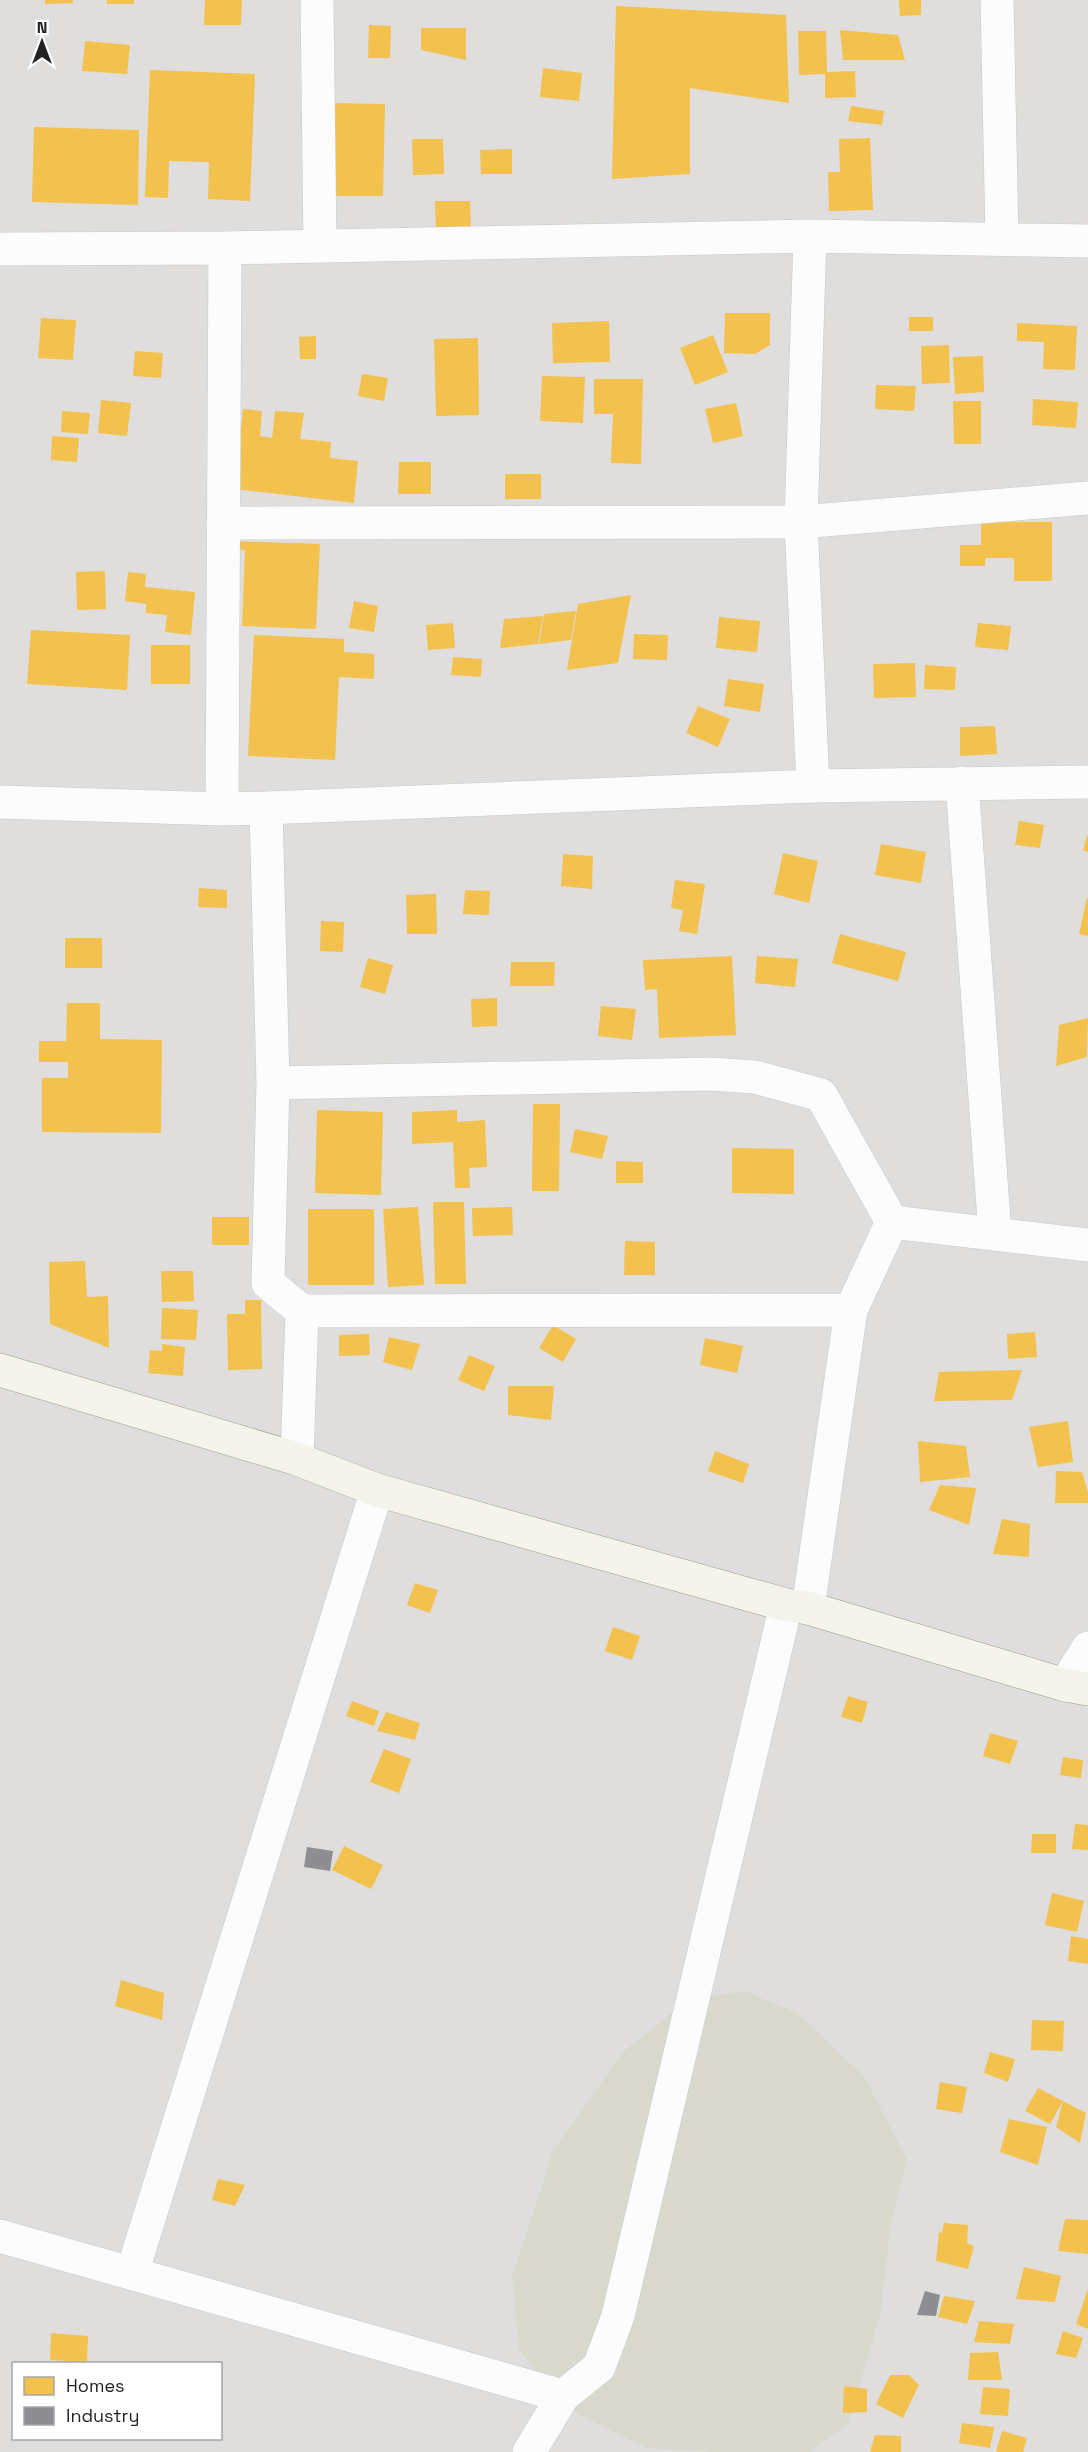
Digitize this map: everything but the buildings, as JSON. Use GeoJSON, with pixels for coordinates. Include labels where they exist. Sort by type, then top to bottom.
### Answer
{"type":"FeatureCollection","features":[{"type":"Feature","properties":{"kind":"street"},"geometry":{"type":"LineString","coordinates":[[317,0],[320,246]]}},
{"type":"Feature","properties":{"kind":"street"},"geometry":{"type":"LineString","coordinates":[[997,0],[1002,238]]}},
{"type":"Feature","properties":{"kind":"street"},"geometry":{"type":"LineString","coordinates":[[810,236],[801,522],[813,786]]}},
{"type":"Feature","properties":{"kind":"street"},"geometry":{"type":"LineString","coordinates":[[0,249],[225,248],[810,236],[1088,241]]}},
{"type":"Feature","properties":{"kind":"street"},"geometry":{"type":"LineString","coordinates":[[222,809],[225,248]]}},
{"type":"Feature","properties":{"kind":"street"},"geometry":{"type":"LineString","coordinates":[[224,523],[801,522],[1088,498]]}},
{"type":"Feature","properties":{"kind":"street"},"geometry":{"type":"LineString","coordinates":[[0,802],[222,809],[813,786],[1088,782]]}},
{"type":"Feature","properties":{"kind":"street"},"geometry":{"type":"LineString","coordinates":[[962,783],[995,1234]]}},
{"type":"Feature","properties":{"kind":"street"},"geometry":{"type":"LineString","coordinates":[[266,808],[273,1083],[268,1283],[302,1311],[851,1310]]}},
{"type":"Feature","properties":{"kind":"street"},"geometry":{"type":"LineString","coordinates":[[273,1083],[709,1074],[755,1077],[821,1095],[892,1222]]}},
{"type":"Feature","properties":{"kind":"street"},"geometry":{"type":"LineString","coordinates":[[892,1222],[1088,1245]]}},
{"type":"Feature","properties":{"kind":"street"},"geometry":{"type":"LineString","coordinates":[[529,2452],[563,2396],[599,2367],[618,2316],[797,1606],[851,1310],[892,1222]]}},
{"type":"Feature","properties":{"kind":"street"},"geometry":{"type":"LineString","coordinates":[[297,1459],[302,1311]]}},
{"type":"Feature","properties":{"kind":"street"},"geometry":{"type":"LineString","coordinates":[[0,1370],[297,1459],[378,1490],[797,1606],[1077,1687],[1088,1648]]}},
{"type":"Feature","properties":{"kind":"street"},"geometry":{"type":"LineString","coordinates":[[132,2273],[378,1490]]}},
{"type":"Feature","properties":{"kind":"street"},"geometry":{"type":"LineString","coordinates":[[0,2236],[563,2396]]}},
{"type":"Feature","properties":{"kind":"shaded area"},"geometry":{"type":"Polygon","coordinates":[[[0,0],[1088,0],[1088,2452],[0,2452],[0,0]]]}},
{"type":"Feature","properties":{"kind":"shaded area"},"geometry":{"type":"Polygon","coordinates":[[[745,1991],[797,2013],[864,2076],[907,2160],[890,2228],[881,2312],[848,2424],[808,2452],[715,2452],[647,2448],[570,2410],[519,2350],[512,2276],[553,2151],[623,2052],[690,1999],[745,1991]]]}}]}
